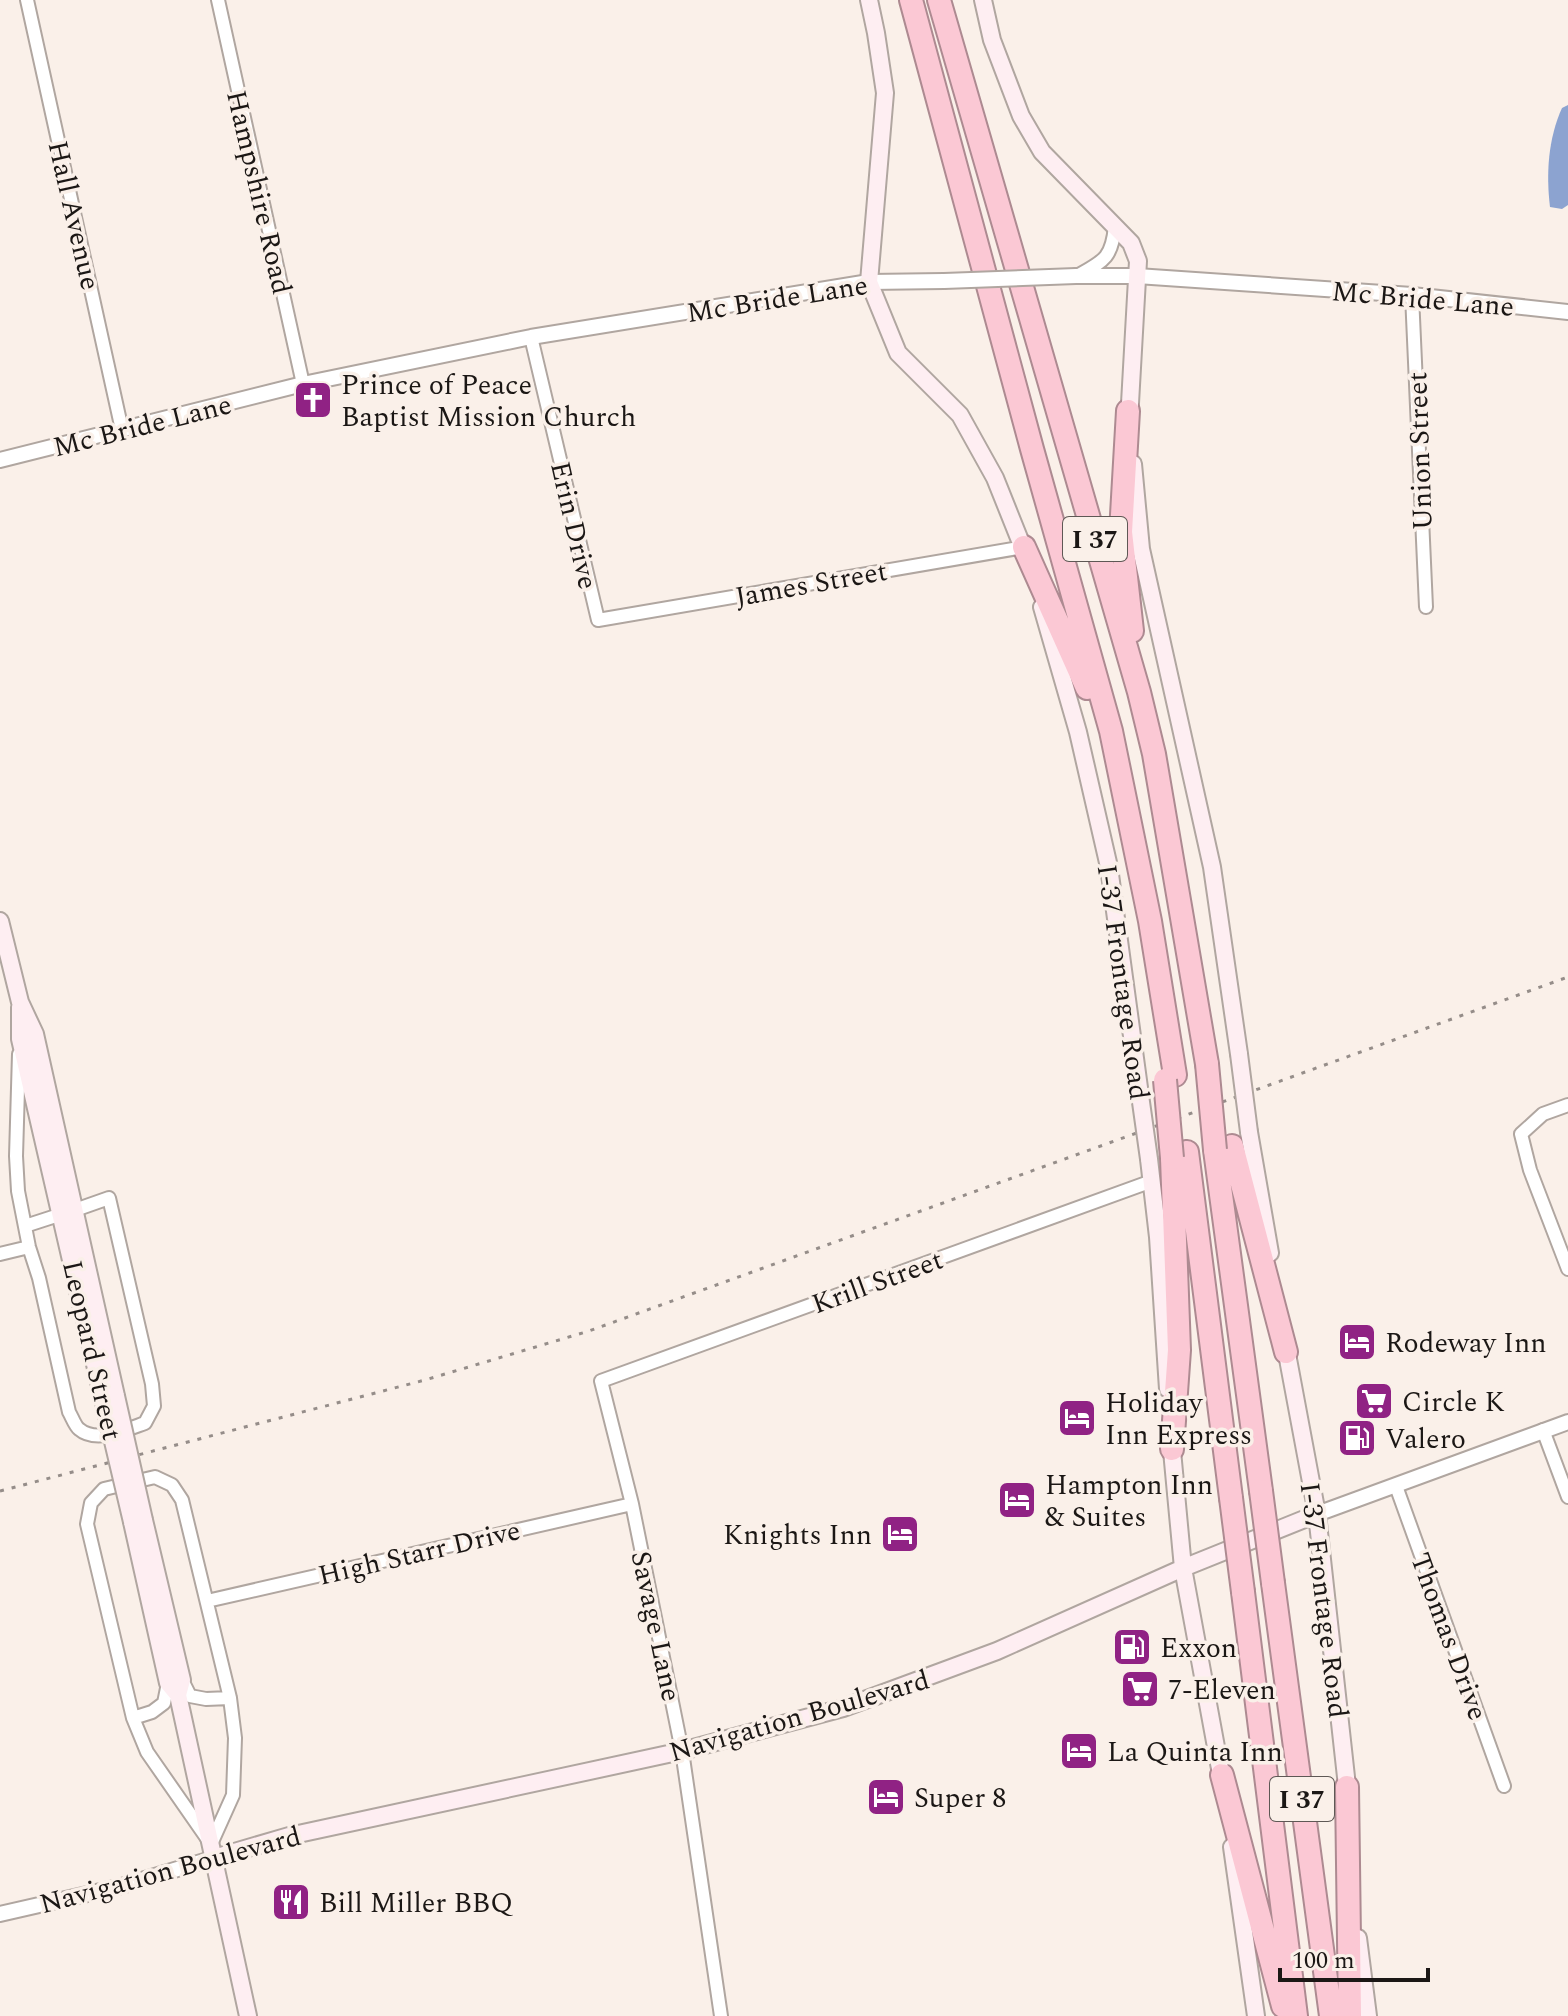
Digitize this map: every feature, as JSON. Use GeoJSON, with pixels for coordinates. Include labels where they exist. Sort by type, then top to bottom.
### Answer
{"type":"FeatureCollection","features":[{"type":"Feature","properties":{"kind":"highway"},"geometry":{"type":"LineString","coordinates":[[903,0],[920,28]]}},
{"type":"Feature","properties":{"kind":"highway","name":"I 37"},"geometry":{"type":"LineString","coordinates":[[911,0],[1111,731],[1138,861],[1162,990],[1180,1155],[1231,1498],[1296,2016]]}},
{"type":"Feature","properties":{"kind":"highway","name":"I 37"},"geometry":{"type":"LineString","coordinates":[[942,7],[1139,692],[1154,754],[1207,1064],[1232,1143],[1261,1491],[1331,2016]]}},
{"type":"Feature","properties":{"kind":"highway"},"geometry":{"type":"LineString","coordinates":[[1128,411],[1121,532],[1139,692]]}},
{"type":"Feature","properties":{"kind":"highway"},"geometry":{"type":"LineString","coordinates":[[1024,547],[1092,699],[1138,861]]}},
{"type":"Feature","properties":{"kind":"highway"},"geometry":{"type":"LineString","coordinates":[[1232,1143],[1286,1352]]}},
{"type":"Feature","properties":{"kind":"highway"},"geometry":{"type":"LineString","coordinates":[[1172,1449],[1179,1350],[1180,1155]]}},
{"type":"Feature","properties":{"kind":"highway"},"geometry":{"type":"LineString","coordinates":[[1222,1775],[1286,2016]]}},
{"type":"Feature","properties":{"kind":"highway"},"geometry":{"type":"LineString","coordinates":[[1347,1787],[1350,2016]]}},
{"type":"Feature","properties":{"kind":"main road","name":"I-37 Frontage Road"},"geometry":{"type":"LineString","coordinates":[[869,0],[885,93],[869,282],[898,353],[960,415],[995,478],[1024,547],[1078,732],[1109,867],[1158,1237],[1183,1568],[1222,1775],[1256,2016]]}},
{"type":"Feature","properties":{"kind":"main road"},"geometry":{"type":"LineString","coordinates":[[983,0],[992,40],[1021,116],[1042,152],[1131,243],[1136,253],[1128,411],[1141,549],[1212,867],[1239,1054],[1232,1143]]}},
{"type":"Feature","properties":{"kind":"main road","name":"Leopard Street"},"geometry":{"type":"LineString","coordinates":[[0,921],[20,1002],[35,1034],[68,1212],[248,2016]]}},
{"type":"Feature","properties":{"kind":"main road","name":"Leopard Street"},"geometry":{"type":"LineString","coordinates":[[20,1002],[20,1039],[68,1212]]}},
{"type":"Feature","properties":{"kind":"main road","name":"I-37 Frontage Road"},"geometry":{"type":"LineString","coordinates":[[1286,1352],[1317,1514],[1368,2016]]}},
{"type":"Feature","properties":{"kind":"main road","name":"Navigation Boulevard"},"geometry":{"type":"LineString","coordinates":[[212,1851],[682,1751],[843,1708],[948,1670],[1078,1617],[1183,1568],[1317,1514]]}},
{"type":"Feature","properties":{"kind":"street","name":"Hall Avenue"},"geometry":{"type":"LineString","coordinates":[[27,0],[122,430]]}},
{"type":"Feature","properties":{"kind":"street","name":"Hampshire Road"},"geometry":{"type":"LineString","coordinates":[[218,0],[303,384]]}},
{"type":"Feature","properties":{"kind":"street"},"geometry":{"type":"LineString","coordinates":[[1076,276],[1103,261],[1109,254],[1115,226]]}},
{"type":"Feature","properties":{"kind":"street","name":"Mc Bride Lane"},"geometry":{"type":"LineString","coordinates":[[0,460],[303,384],[531,337],[869,282],[1137,276],[1412,295],[1568,312]]}},
{"type":"Feature","properties":{"kind":"street","name":"Union Street"},"geometry":{"type":"LineString","coordinates":[[1412,295],[1426,607]]}},
{"type":"Feature","properties":{"kind":"street","name":"Erin Drive"},"geometry":{"type":"LineString","coordinates":[[531,337],[598,620]]}},
{"type":"Feature","properties":{"kind":"street","name":"James Street"},"geometry":{"type":"LineString","coordinates":[[598,620],[1024,547]]}},
{"type":"Feature","properties":{"kind":"street"},"geometry":{"type":"LineString","coordinates":[[20,1039],[16,1156],[18,1191],[29,1247],[39,1278],[69,1412],[79,1429],[92,1435],[118,1432],[145,1423],[154,1406],[152,1384],[109,1198],[25,1226]]}},
{"type":"Feature","properties":{"kind":"street"},"geometry":{"type":"LineString","coordinates":[[1568,1105],[1543,1114],[1521,1134],[1530,1170],[1568,1269]]}},
{"type":"Feature","properties":{"kind":"street","name":"Krill Street"},"geometry":{"type":"LineString","coordinates":[[601,1381],[1152,1181]]}},
{"type":"Feature","properties":{"kind":"street"},"geometry":{"type":"LineString","coordinates":[[0,1254],[29,1247]]}},
{"type":"Feature","properties":{"kind":"street","name":"Savage Lane"},"geometry":{"type":"LineString","coordinates":[[601,1381],[632,1504],[682,1751],[721,2016]]}},
{"type":"Feature","properties":{"kind":"street","name":"Navigation Boulevard"},"geometry":{"type":"LineString","coordinates":[[1317,1514],[1568,1422]]}},
{"type":"Feature","properties":{"kind":"street"},"geometry":{"type":"LineString","coordinates":[[1543,1430],[1568,1497]]}},
{"type":"Feature","properties":{"kind":"street"},"geometry":{"type":"LineString","coordinates":[[155,1477],[172,1485],[182,1500],[230,1698],[235,1738],[233,1795],[212,1851],[147,1752],[133,1718],[87,1524],[91,1503],[104,1489],[155,1477]]}},
{"type":"Feature","properties":{"kind":"street","name":"Thomas Drive"},"geometry":{"type":"LineString","coordinates":[[1396,1486],[1504,1786]]}},
{"type":"Feature","properties":{"kind":"street","name":"High Starr Drive"},"geometry":{"type":"LineString","coordinates":[[207,1601],[632,1504]]}},
{"type":"Feature","properties":{"kind":"street"},"geometry":{"type":"LineString","coordinates":[[133,1718],[152,1712],[164,1703],[176,1686],[190,1696],[230,1698]]}},
{"type":"Feature","properties":{"kind":"street","name":"Navigation Boulevard"},"geometry":{"type":"LineString","coordinates":[[0,1914],[118,1887],[212,1851]]}},
{"type":"Feature","properties":{"kind":"water"},"geometry":{"type":"Polygon","coordinates":[[[1568,105],[1568,205],[1562,209],[1550,207],[1548,169],[1557,120],[1562,108],[1568,105]]]}},
{"type":"Feature","properties":{"kind":"railway"},"geometry":{"type":"LineString","coordinates":[[0,1491],[425,1380],[589,1331],[1568,977]]}},
{"type":"Feature","properties":{"kind":"place","name":"Prince of Peace Baptist Mission Church"},"geometry":{"type":"Point","coordinates":[313,400]}},
{"type":"Feature","properties":{"kind":"place","name":"Rodeway Inn"},"geometry":{"type":"Point","coordinates":[1357,1342]}},
{"type":"Feature","properties":{"kind":"place","name":"Circle K"},"geometry":{"type":"Point","coordinates":[1374,1401]}},
{"type":"Feature","properties":{"kind":"place","name":"Holiday Inn Express"},"geometry":{"type":"Point","coordinates":[1077,1418]}},
{"type":"Feature","properties":{"kind":"place","name":"Valero"},"geometry":{"type":"Point","coordinates":[1357,1438]}},
{"type":"Feature","properties":{"kind":"place","name":"Hampton Inn & Suites"},"geometry":{"type":"Point","coordinates":[1017,1500]}},
{"type":"Feature","properties":{"kind":"place","name":"Knights Inn"},"geometry":{"type":"Point","coordinates":[900,1534]}},
{"type":"Feature","properties":{"kind":"place","name":"Exxon"},"geometry":{"type":"Point","coordinates":[1132,1647]}},
{"type":"Feature","properties":{"kind":"place","name":"7-Eleven"},"geometry":{"type":"Point","coordinates":[1140,1689]}},
{"type":"Feature","properties":{"kind":"place","name":"La Quinta Inn"},"geometry":{"type":"Point","coordinates":[1079,1751]}},
{"type":"Feature","properties":{"kind":"place","name":"Super 8"},"geometry":{"type":"Point","coordinates":[886,1797]}},
{"type":"Feature","properties":{"kind":"place","name":"Bill Miller BBQ"},"geometry":{"type":"Point","coordinates":[291,1902]}}]}
